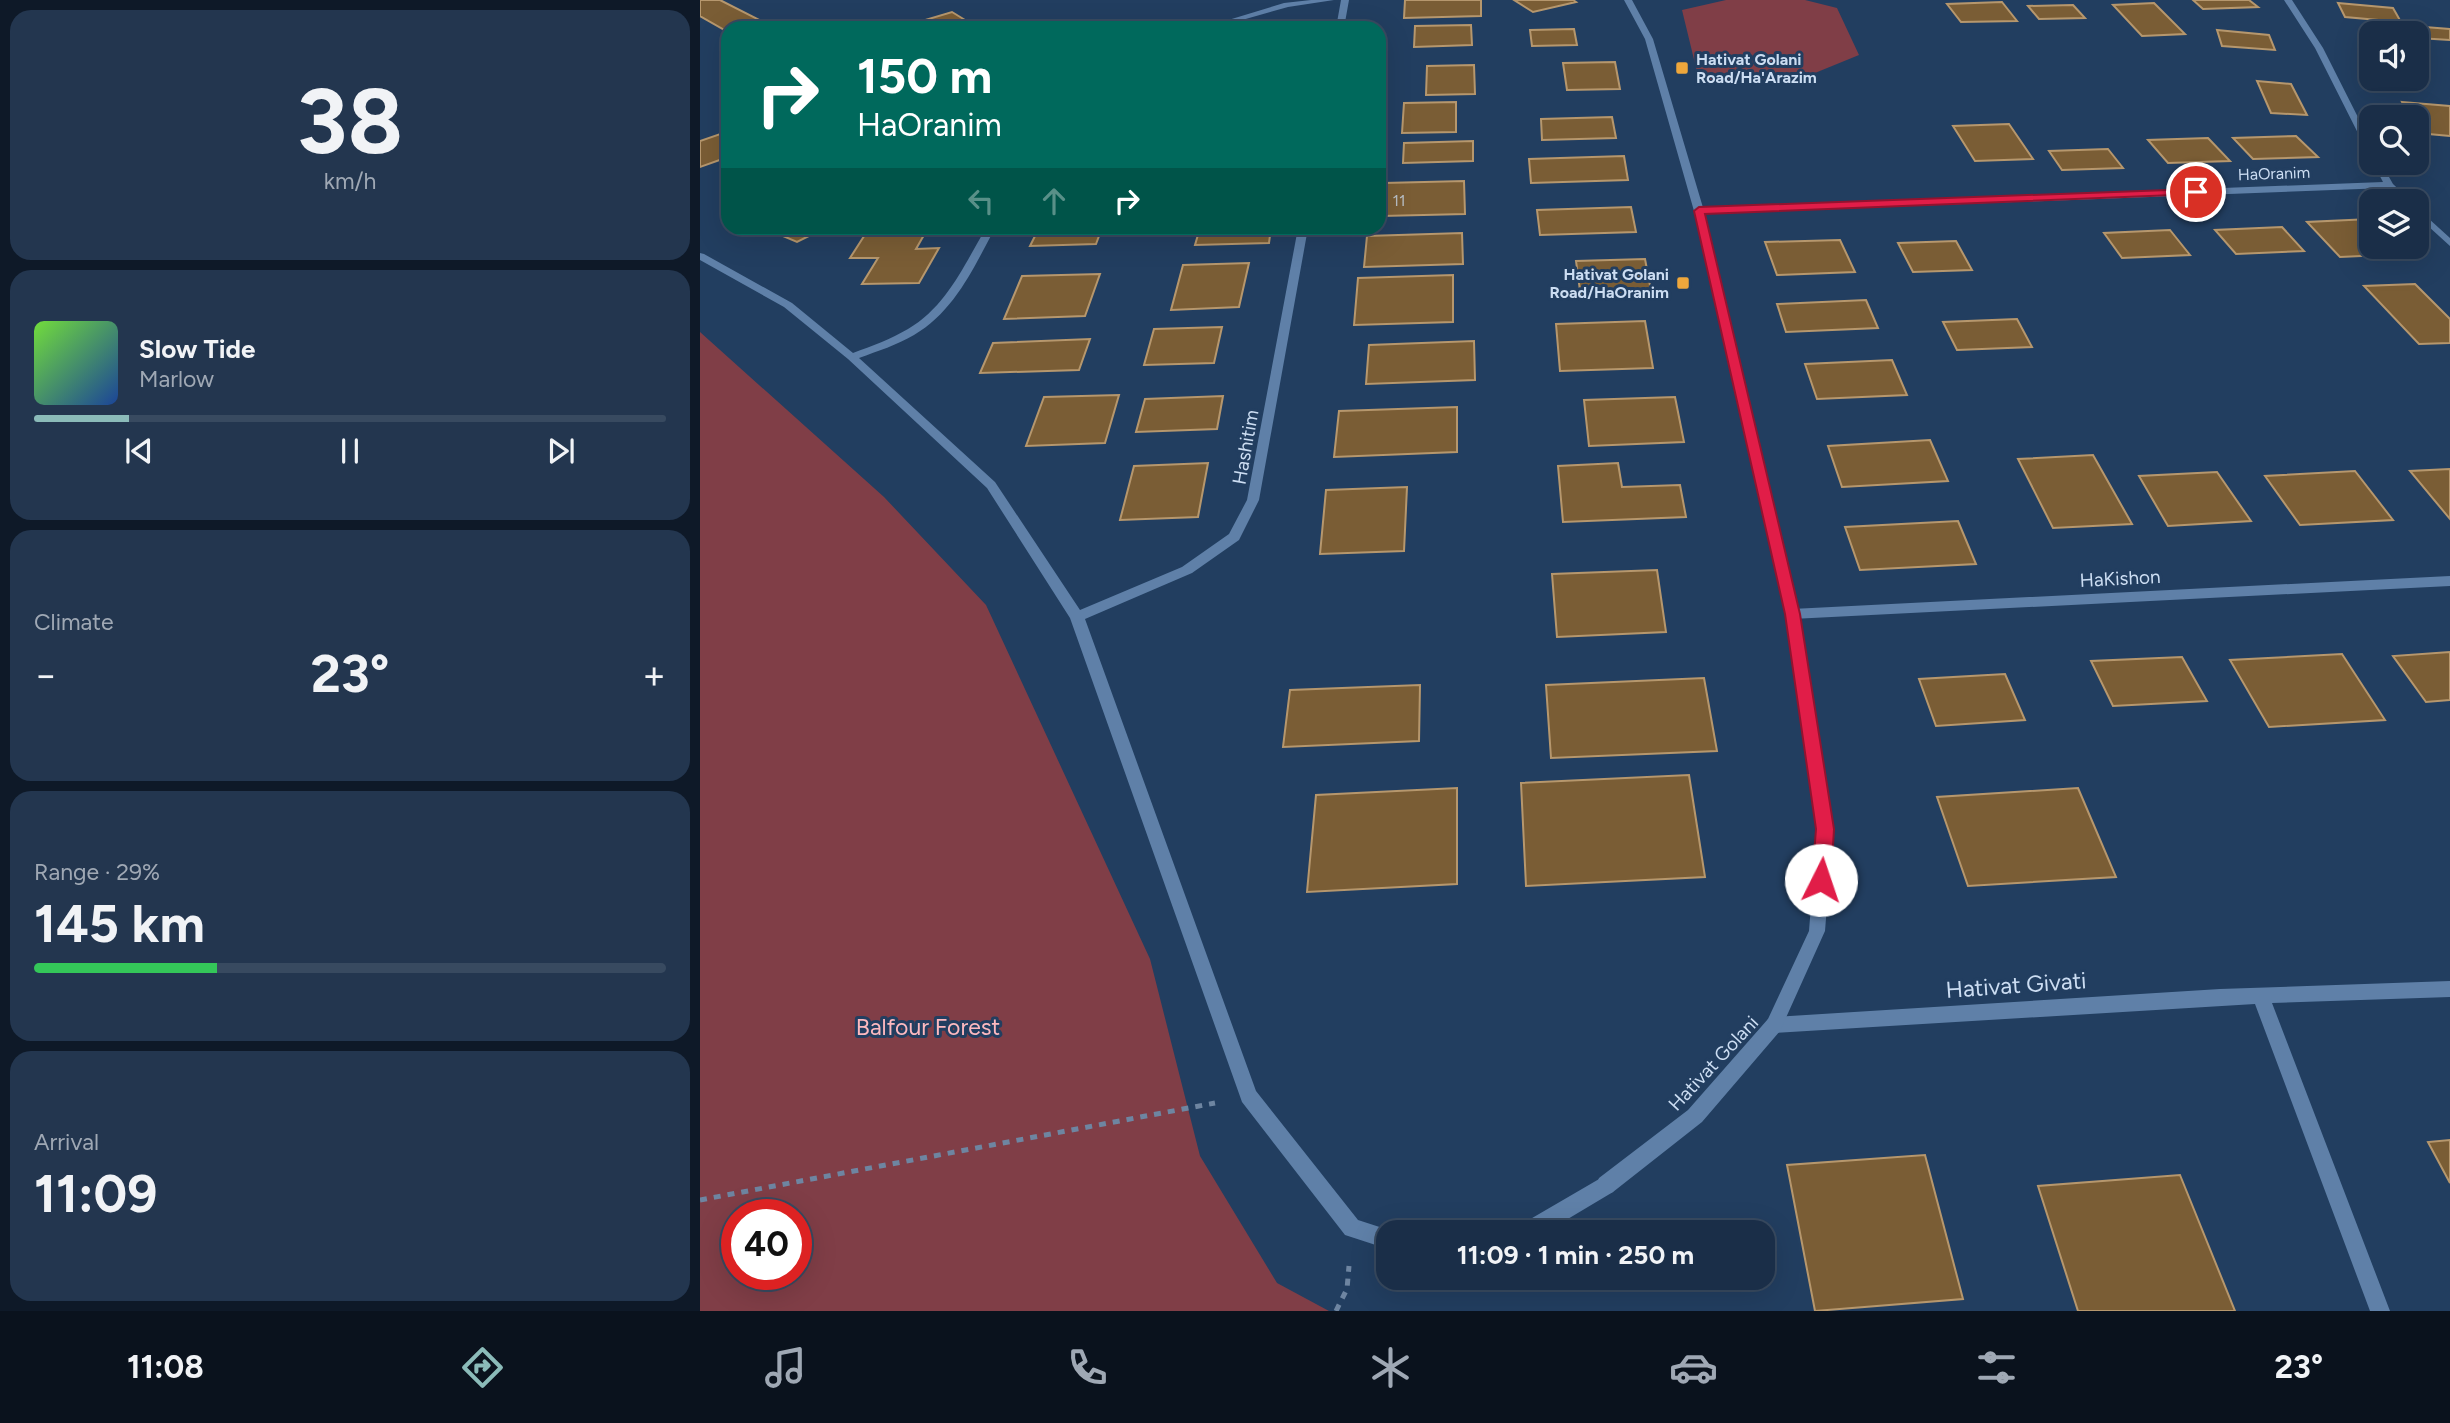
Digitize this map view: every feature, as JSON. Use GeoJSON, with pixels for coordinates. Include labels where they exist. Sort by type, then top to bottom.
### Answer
{"type":"FeatureCollection","features":[{"type":"Feature","properties":{"kind":"street"},"geometry":{"type":"LineString","coordinates":[[1229,21],[1264,10],[1330,0]]}},
{"type":"Feature","properties":{"kind":"street"},"geometry":{"type":"LineString","coordinates":[[1341,21],[1345,0]]}},
{"type":"Feature","properties":{"kind":"street","name":"Hativat Golani"},"geometry":{"type":"LineString","coordinates":[[1547,1220],[1606,1185],[1695,1116],[1774,1025],[1817,931],[1825,829],[1792,614],[1699,211],[1649,39],[1630,0]]}},
{"type":"Feature","properties":{"kind":"street"},"geometry":{"type":"LineString","coordinates":[[2288,0],[2319,48],[2359,127]]}},
{"type":"Feature","properties":{"kind":"street"},"geometry":{"type":"LineString","coordinates":[[2384,175],[2393,189]]}},
{"type":"Feature","properties":{"kind":"street","name":"HaOranim"},"geometry":{"type":"LineString","coordinates":[[1699,211],[2389,185]]}},
{"type":"Feature","properties":{"kind":"street"},"geometry":{"type":"LineString","coordinates":[[2429,223],[2450,243]]}},
{"type":"Feature","properties":{"kind":"street"},"geometry":{"type":"LineString","coordinates":[[852,357],[912,331],[937,313],[952,297],[986,235]]}},
{"type":"Feature","properties":{"kind":"street","name":"Hashitim"},"geometry":{"type":"LineString","coordinates":[[1077,617],[1187,570],[1234,537],[1253,500],[1302,235]]}},
{"type":"Feature","properties":{"kind":"street"},"geometry":{"type":"LineString","coordinates":[[700,256],[788,305],[852,357],[991,485],[1077,617],[1249,1096],[1352,1228],[1376,1235]]}},
{"type":"Feature","properties":{"kind":"street","name":"HaKishon"},"geometry":{"type":"LineString","coordinates":[[1792,614],[2450,581]]}},
{"type":"Feature","properties":{"kind":"street","name":"Hativat Givati"},"geometry":{"type":"LineString","coordinates":[[1774,1025],[2260,995],[2450,989]]}},
{"type":"Feature","properties":{"kind":"street"},"geometry":{"type":"LineString","coordinates":[[2260,995],[2380,1311]]}},
{"type":"Feature","properties":{"kind":"path"},"geometry":{"type":"LineString","coordinates":[[700,1200],[1249,1096]]}},
{"type":"Feature","properties":{"kind":"path"},"geometry":{"type":"LineString","coordinates":[[1336,1311],[1348,1289],[1352,1228]]}},
{"type":"Feature","properties":{"kind":"green space"},"geometry":{"type":"Polygon","coordinates":[[[1726,0],[1805,0],[1837,8],[1859,55],[1810,75],[1763,82],[1699,80],[1682,10],[1726,0]]]}},
{"type":"Feature","properties":{"kind":"green space","name":"Balfour Forest"},"geometry":{"type":"Polygon","coordinates":[[[700,332],[884,497],[986,605],[1150,959],[1200,1156],[1277,1283],[1329,1311],[700,1311],[700,332]]]}},
{"type":"Feature","properties":{"kind":"building"},"geometry":{"type":"Polygon","coordinates":[[[700,0],[720,0],[761,21],[721,21],[721,28],[700,16],[700,0]]]}},
{"type":"Feature","properties":{"kind":"building"},"geometry":{"type":"Polygon","coordinates":[[[1405,0],[1481,0],[1481,16],[1404,18],[1405,0]]]}},
{"type":"Feature","properties":{"kind":"building"},"geometry":{"type":"Polygon","coordinates":[[[1514,0],[1573,0],[1576,2],[1533,12],[1514,0]]]}},
{"type":"Feature","properties":{"kind":"building"},"geometry":{"type":"Polygon","coordinates":[[[2193,0],[2249,0],[2258,7],[2203,9],[2193,0]]]}},
{"type":"Feature","properties":{"kind":"building"},"geometry":{"type":"Polygon","coordinates":[[[2002,2],[2017,21],[1961,22],[1947,4],[2002,2]]]}},
{"type":"Feature","properties":{"kind":"building"},"geometry":{"type":"Polygon","coordinates":[[[2154,3],[2185,34],[2142,36],[2113,5],[2154,3]]]}},
{"type":"Feature","properties":{"kind":"building"},"geometry":{"type":"Polygon","coordinates":[[[2338,3],[2393,8],[2400,21],[2390,21],[2345,17],[2338,3]]]}},
{"type":"Feature","properties":{"kind":"building"},"geometry":{"type":"Polygon","coordinates":[[[2073,5],[2085,18],[2039,19],[2028,6],[2073,5]]]}},
{"type":"Feature","properties":{"kind":"building"},"geometry":{"type":"Polygon","coordinates":[[[952,12],[967,21],[922,21],[952,12]]]}},
{"type":"Feature","properties":{"kind":"building"},"geometry":{"type":"Polygon","coordinates":[[[1471,25],[1472,45],[1414,47],[1415,26],[1471,25]]]}},
{"type":"Feature","properties":{"kind":"building"},"geometry":{"type":"Polygon","coordinates":[[[2429,27],[2450,29],[2450,40],[2429,39],[2429,27]]]}},
{"type":"Feature","properties":{"kind":"building"},"geometry":{"type":"Polygon","coordinates":[[[1574,29],[1577,45],[1532,46],[1530,30],[1574,29]]]}},
{"type":"Feature","properties":{"kind":"building"},"geometry":{"type":"Polygon","coordinates":[[[2217,30],[2269,35],[2275,50],[2222,46],[2217,30]]]}},
{"type":"Feature","properties":{"kind":"building"},"geometry":{"type":"Polygon","coordinates":[[[1615,62],[1620,89],[1567,90],[1563,63],[1615,62]]]}},
{"type":"Feature","properties":{"kind":"building"},"geometry":{"type":"Polygon","coordinates":[[[1474,65],[1475,94],[1426,95],[1427,66],[1474,65]]]}},
{"type":"Feature","properties":{"kind":"building"},"geometry":{"type":"Polygon","coordinates":[[[2257,81],[2291,84],[2307,115],[2271,113],[2257,81]]]}},
{"type":"Feature","properties":{"kind":"building"},"geometry":{"type":"Polygon","coordinates":[[[1456,102],[1456,132],[1402,133],[1404,103],[1456,102]]]}},
{"type":"Feature","properties":{"kind":"building"},"geometry":{"type":"Polygon","coordinates":[[[2402,102],[2450,106],[2450,136],[2429,134],[2429,105],[2404,105],[2402,102]]]}},
{"type":"Feature","properties":{"kind":"building"},"geometry":{"type":"Polygon","coordinates":[[[1612,117],[1616,138],[1542,140],[1541,119],[1612,117]]]}},
{"type":"Feature","properties":{"kind":"building"},"geometry":{"type":"Polygon","coordinates":[[[2009,124],[2033,159],[1975,161],[1953,126],[2009,124]]]}},
{"type":"Feature","properties":{"kind":"building"},"geometry":{"type":"Polygon","coordinates":[[[721,134],[721,160],[700,167],[700,141],[721,134]]]}},
{"type":"Feature","properties":{"kind":"building"},"geometry":{"type":"Polygon","coordinates":[[[2296,136],[2318,157],[2253,159],[2233,138],[2296,136]]]}},
{"type":"Feature","properties":{"kind":"building"},"geometry":{"type":"Polygon","coordinates":[[[2208,138],[2230,161],[2168,163],[2148,140],[2208,138]]]}},
{"type":"Feature","properties":{"kind":"building"},"geometry":{"type":"Polygon","coordinates":[[[1473,141],[1473,161],[1403,163],[1404,143],[1473,141]]]}},
{"type":"Feature","properties":{"kind":"building"},"geometry":{"type":"Polygon","coordinates":[[[2108,149],[2123,168],[2062,170],[2049,151],[2108,149]]]}},
{"type":"Feature","properties":{"kind":"building"},"geometry":{"type":"Polygon","coordinates":[[[1624,156],[1628,180],[1531,183],[1529,159],[1624,156]]]}},
{"type":"Feature","properties":{"kind":"building"},"geometry":{"type":"Polygon","coordinates":[[[1464,181],[1465,214],[1386,216],[1386,183],[1464,181]]]}},
{"type":"Feature","properties":{"kind":"building"},"geometry":{"type":"Polygon","coordinates":[[[1631,207],[1636,232],[1540,235],[1537,210],[1631,207]]]}},
{"type":"Feature","properties":{"kind":"building"},"geometry":{"type":"Polygon","coordinates":[[[2359,220],[2359,256],[2340,257],[2307,222],[2359,220]]]}},
{"type":"Feature","properties":{"kind":"building"},"geometry":{"type":"Polygon","coordinates":[[[2282,227],[2304,251],[2236,254],[2215,230],[2282,227]]]}},
{"type":"Feature","properties":{"kind":"building"},"geometry":{"type":"Polygon","coordinates":[[[2170,230],[2190,255],[2122,258],[2104,233],[2170,230]]]}},
{"type":"Feature","properties":{"kind":"building"},"geometry":{"type":"Polygon","coordinates":[[[1462,233],[1463,264],[1364,267],[1367,236],[1462,233]]]}},
{"type":"Feature","properties":{"kind":"building"},"geometry":{"type":"Polygon","coordinates":[[[780,235],[811,235],[797,242],[780,235]]]}},
{"type":"Feature","properties":{"kind":"building"},"geometry":{"type":"Polygon","coordinates":[[[865,235],[924,235],[916,249],[939,248],[919,283],[862,284],[878,258],[850,258],[865,235]]]}},
{"type":"Feature","properties":{"kind":"building"},"geometry":{"type":"Polygon","coordinates":[[[1036,235],[1099,235],[1096,244],[1030,246],[1036,235]]]}},
{"type":"Feature","properties":{"kind":"building"},"geometry":{"type":"Polygon","coordinates":[[[1198,235],[1270,235],[1269,243],[1195,245],[1198,235]]]}},
{"type":"Feature","properties":{"kind":"building"},"geometry":{"type":"Polygon","coordinates":[[[1840,240],[1855,272],[1777,275],[1765,242],[1840,240]]]}},
{"type":"Feature","properties":{"kind":"building"},"geometry":{"type":"Polygon","coordinates":[[[1956,241],[1972,270],[1913,272],[1898,243],[1956,241]]]}},
{"type":"Feature","properties":{"kind":"building"},"geometry":{"type":"Polygon","coordinates":[[[1645,259],[1652,296],[1581,298],[1576,261],[1645,259]]]}},
{"type":"Feature","properties":{"kind":"building"},"geometry":{"type":"Polygon","coordinates":[[[1249,263],[1239,307],[1171,310],[1183,265],[1249,263]]]}},
{"type":"Feature","properties":{"kind":"building"},"geometry":{"type":"Polygon","coordinates":[[[1100,274],[1085,316],[1004,319],[1022,276],[1100,274]]]}},
{"type":"Feature","properties":{"kind":"building"},"geometry":{"type":"Polygon","coordinates":[[[1453,275],[1453,322],[1354,325],[1358,278],[1453,275]]]}},
{"type":"Feature","properties":{"kind":"building"},"geometry":{"type":"Polygon","coordinates":[[[2415,284],[2450,319],[2450,343],[2419,344],[2364,286],[2415,284]]]}},
{"type":"Feature","properties":{"kind":"building"},"geometry":{"type":"Polygon","coordinates":[[[1866,300],[1878,328],[1786,332],[1777,304],[1866,300]]]}},
{"type":"Feature","properties":{"kind":"building"},"geometry":{"type":"Polygon","coordinates":[[[2017,319],[2032,347],[1957,350],[1943,322],[2017,319]]]}},
{"type":"Feature","properties":{"kind":"building"},"geometry":{"type":"Polygon","coordinates":[[[1645,321],[1653,368],[1560,371],[1556,324],[1645,321]]]}},
{"type":"Feature","properties":{"kind":"building"},"geometry":{"type":"Polygon","coordinates":[[[1222,327],[1214,363],[1144,365],[1154,329],[1222,327]]]}},
{"type":"Feature","properties":{"kind":"building"},"geometry":{"type":"Polygon","coordinates":[[[1090,339],[1079,370],[980,373],[993,343],[1090,339]]]}},
{"type":"Feature","properties":{"kind":"building"},"geometry":{"type":"Polygon","coordinates":[[[1474,341],[1475,380],[1366,384],[1369,345],[1474,341]]]}},
{"type":"Feature","properties":{"kind":"building"},"geometry":{"type":"Polygon","coordinates":[[[1892,360],[1907,395],[1817,399],[1805,364],[1892,360]]]}},
{"type":"Feature","properties":{"kind":"building"},"geometry":{"type":"Polygon","coordinates":[[[1119,395],[1105,443],[1026,446],[1044,397],[1119,395]]]}},
{"type":"Feature","properties":{"kind":"building"},"geometry":{"type":"Polygon","coordinates":[[[1223,396],[1217,429],[1136,432],[1145,399],[1223,396]]]}},
{"type":"Feature","properties":{"kind":"building"},"geometry":{"type":"Polygon","coordinates":[[[1675,397],[1684,442],[1589,446],[1584,400],[1675,397]]]}},
{"type":"Feature","properties":{"kind":"building"},"geometry":{"type":"Polygon","coordinates":[[[1457,407],[1457,452],[1334,457],[1339,411],[1457,407]]]}},
{"type":"Feature","properties":{"kind":"building"},"geometry":{"type":"Polygon","coordinates":[[[1930,440],[1948,481],[1842,487],[1828,446],[1930,440]]]}},
{"type":"Feature","properties":{"kind":"building"},"geometry":{"type":"Polygon","coordinates":[[[2093,455],[2132,524],[2053,528],[2018,459],[2093,455]]]}},
{"type":"Feature","properties":{"kind":"building"},"geometry":{"type":"Polygon","coordinates":[[[1208,463],[1198,517],[1120,520],[1134,466],[1208,463]]]}},
{"type":"Feature","properties":{"kind":"building"},"geometry":{"type":"Polygon","coordinates":[[[1618,463],[1622,487],[1680,485],[1686,517],[1563,522],[1558,466],[1618,463]]]}},
{"type":"Feature","properties":{"kind":"building"},"geometry":{"type":"Polygon","coordinates":[[[2450,469],[2450,519],[2410,471],[2450,469]]]}},
{"type":"Feature","properties":{"kind":"building"},"geometry":{"type":"Polygon","coordinates":[[[2355,471],[2393,520],[2300,525],[2265,476],[2355,471]]]}},
{"type":"Feature","properties":{"kind":"building"},"geometry":{"type":"Polygon","coordinates":[[[2217,472],[2251,521],[2168,526],[2139,476],[2217,472]]]}},
{"type":"Feature","properties":{"kind":"building"},"geometry":{"type":"Polygon","coordinates":[[[1407,487],[1404,551],[1320,554],[1326,490],[1407,487]]]}},
{"type":"Feature","properties":{"kind":"building"},"geometry":{"type":"Polygon","coordinates":[[[1958,521],[1976,564],[1860,570],[1845,527],[1958,521]]]}},
{"type":"Feature","properties":{"kind":"building"},"geometry":{"type":"Polygon","coordinates":[[[1657,570],[1666,632],[1557,637],[1552,574],[1657,570]]]}},
{"type":"Feature","properties":{"kind":"building"},"geometry":{"type":"Polygon","coordinates":[[[2450,652],[2450,700],[2426,702],[2393,656],[2450,652]]]}},
{"type":"Feature","properties":{"kind":"building"},"geometry":{"type":"Polygon","coordinates":[[[2342,654],[2385,720],[2269,727],[2230,660],[2342,654]]]}},
{"type":"Feature","properties":{"kind":"building"},"geometry":{"type":"Polygon","coordinates":[[[2182,657],[2207,701],[2113,706],[2091,661],[2182,657]]]}},
{"type":"Feature","properties":{"kind":"building"},"geometry":{"type":"Polygon","coordinates":[[[2005,674],[2025,720],[1936,726],[1919,679],[2005,674]]]}},
{"type":"Feature","properties":{"kind":"building"},"geometry":{"type":"Polygon","coordinates":[[[1704,678],[1717,751],[1551,758],[1546,685],[1704,678]]]}},
{"type":"Feature","properties":{"kind":"building"},"geometry":{"type":"Polygon","coordinates":[[[1420,685],[1419,741],[1283,747],[1290,690],[1420,685]]]}},
{"type":"Feature","properties":{"kind":"building"},"geometry":{"type":"Polygon","coordinates":[[[1689,775],[1705,877],[1526,886],[1521,783],[1689,775]]]}},
{"type":"Feature","properties":{"kind":"building"},"geometry":{"type":"Polygon","coordinates":[[[1457,788],[1457,884],[1307,892],[1316,795],[1457,788]]]}},
{"type":"Feature","properties":{"kind":"building"},"geometry":{"type":"Polygon","coordinates":[[[2078,788],[2116,877],[1968,886],[1937,797],[2078,788]]]}},
{"type":"Feature","properties":{"kind":"building"},"geometry":{"type":"Polygon","coordinates":[[[2450,1140],[2450,1183],[2428,1142],[2450,1140]]]}},
{"type":"Feature","properties":{"kind":"building"},"geometry":{"type":"Polygon","coordinates":[[[1925,1155],[1963,1299],[1815,1311],[1787,1165],[1925,1155]]]}},
{"type":"Feature","properties":{"kind":"building"},"geometry":{"type":"Polygon","coordinates":[[[2180,1175],[2235,1311],[2078,1311],[2038,1186],[2180,1175]]]}},
{"type":"Feature","properties":{"kind":"place","name":"Hativat Golani Road/Ha'Arazim"},"geometry":{"type":"Point","coordinates":[1682,68]}},
{"type":"Feature","properties":{"kind":"place","name":"Hativat Golani Road/HaOranim"},"geometry":{"type":"Point","coordinates":[1683,283]}},
{"type":"Feature","properties":{"kind":"route"},"geometry":{"type":"LineString","coordinates":[[1821,880],[1825,829],[1792,614],[1699,211],[2196,192]]}}]}
